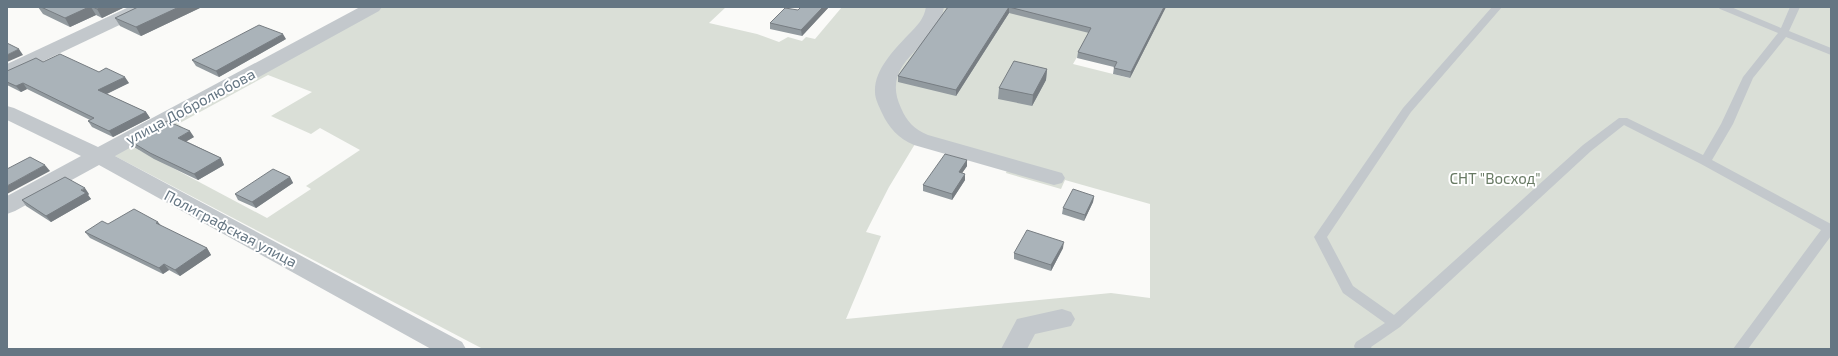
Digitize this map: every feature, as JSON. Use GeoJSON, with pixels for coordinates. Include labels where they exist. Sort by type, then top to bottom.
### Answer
{"type":"FeatureCollection","features":[{"type":"Feature","properties":{"kind":"street"},"geometry":{"type":"LineString","coordinates":[[7,71],[143,7]]}},
{"type":"Feature","properties":{"kind":"street","name":"улица Добролюбова"},"geometry":{"type":"LineString","coordinates":[[7,206],[373,7]]}},
{"type":"Feature","properties":{"kind":"street"},"geometry":{"type":"LineString","coordinates":[[935,7],[936,12],[932,21],[897,58],[886,84],[885,92],[887,102],[896,123],[909,136],[1054,178]]}},
{"type":"Feature","properties":{"kind":"street","name":"Полиграфская улица"},"geometry":{"type":"LineString","coordinates":[[7,112],[98,156],[453,349]]}},
{"type":"Feature","properties":{"kind":"street"},"geometry":{"type":"LineString","coordinates":[[1014,349],[1026,326],[1062,320]]}},
{"type":"Feature","properties":{"kind":"lane"},"geometry":{"type":"LineString","coordinates":[[1395,322],[1348,289],[1320,237],[1407,110],[1497,7]]}},
{"type":"Feature","properties":{"kind":"lane"},"geometry":{"type":"LineString","coordinates":[[1723,7],[1831,52]]}},
{"type":"Feature","properties":{"kind":"lane"},"geometry":{"type":"LineString","coordinates":[[1705,160],[1727,124],[1748,77],[1784,32],[1795,7]]}},
{"type":"Feature","properties":{"kind":"lane"},"geometry":{"type":"LineString","coordinates":[[1364,349],[1361,346],[1395,322],[1587,148],[1623,120],[1705,160],[1830,229],[1740,349]]}},
{"type":"Feature","properties":{"kind":"green space","name":"СНТ \"Восход\""},"geometry":{"type":"Polygon","coordinates":[[[380,7],[726,7],[709,23],[757,34],[779,42],[788,37],[802,41],[806,37],[815,39],[842,7],[1004,7],[1091,33],[1073,64],[1129,78],[1166,7],[1831,7],[1831,349],[483,349],[111,154],[380,7]],[[268,75],[178,124],[182,127],[139,150],[267,218],[311,189],[306,186],[360,150],[320,128],[311,134],[271,116],[312,92],[268,75]],[[915,144],[889,187],[866,232],[881,236],[846,319],[1111,293],[1150,298],[1150,204],[1065,180],[1061,189],[1006,173],[1007,170],[915,144]]]}},
{"type":"Feature","properties":{"kind":"building"},"geometry":{"type":"Polygon","coordinates":[[[41,7],[89,7],[65,18],[41,7]]]}},
{"type":"Feature","properties":{"kind":"building"},"geometry":{"type":"Polygon","coordinates":[[[138,7],[179,7],[136,27],[115,18],[138,7]]]}},
{"type":"Feature","properties":{"kind":"building"},"geometry":{"type":"Polygon","coordinates":[[[801,7],[823,7],[801,30],[770,23],[785,8],[798,10],[801,7]]]}},
{"type":"Feature","properties":{"kind":"building"},"geometry":{"type":"Polygon","coordinates":[[[948,7],[1009,7],[956,90],[898,76],[948,7]]]}},
{"type":"Feature","properties":{"kind":"building"},"geometry":{"type":"Polygon","coordinates":[[[1009,7],[1164,7],[1131,72],[1114,68],[1117,62],[1078,52],[1091,28],[1009,7]]]}},
{"type":"Feature","properties":{"kind":"building"},"geometry":{"type":"Polygon","coordinates":[[[259,25],[283,34],[216,71],[192,60],[259,25]]]}},
{"type":"Feature","properties":{"kind":"building"},"geometry":{"type":"Polygon","coordinates":[[[7,43],[19,49],[7,55],[7,43]]]}},
{"type":"Feature","properties":{"kind":"building"},"geometry":{"type":"Polygon","coordinates":[[[60,54],[99,72],[106,68],[125,77],[98,90],[146,112],[109,131],[88,121],[94,118],[23,83],[16,86],[7,82],[7,71],[36,58],[43,62],[60,54]]]}},
{"type":"Feature","properties":{"kind":"building"},"geometry":{"type":"Polygon","coordinates":[[[1014,61],[1047,69],[1033,95],[999,88],[1014,61]]]}},
{"type":"Feature","properties":{"kind":"building"},"geometry":{"type":"Polygon","coordinates":[[[167,121],[190,131],[178,138],[221,158],[194,174],[150,153],[130,141],[167,121]]]}},
{"type":"Feature","properties":{"kind":"building"},"geometry":{"type":"Polygon","coordinates":[[[945,154],[967,160],[959,172],[965,174],[952,194],[923,185],[945,154]]]}},
{"type":"Feature","properties":{"kind":"building"},"geometry":{"type":"Polygon","coordinates":[[[30,157],[45,165],[7,186],[7,169],[30,157]]]}},
{"type":"Feature","properties":{"kind":"building"},"geometry":{"type":"Polygon","coordinates":[[[273,169],[290,177],[252,202],[235,194],[273,169]]]}},
{"type":"Feature","properties":{"kind":"building"},"geometry":{"type":"Polygon","coordinates":[[[65,177],[85,188],[81,190],[86,193],[46,216],[22,200],[65,177]]]}},
{"type":"Feature","properties":{"kind":"building"},"geometry":{"type":"Polygon","coordinates":[[[1073,189],[1094,196],[1085,215],[1063,208],[1073,189]]]}},
{"type":"Feature","properties":{"kind":"building"},"geometry":{"type":"Polygon","coordinates":[[[134,209],[158,222],[156,223],[207,248],[175,270],[164,264],[159,268],[85,232],[102,221],[108,224],[134,209]]]}},
{"type":"Feature","properties":{"kind":"building"},"geometry":{"type":"Polygon","coordinates":[[[1027,230],[1064,242],[1051,265],[1014,253],[1027,230]]]}}]}
